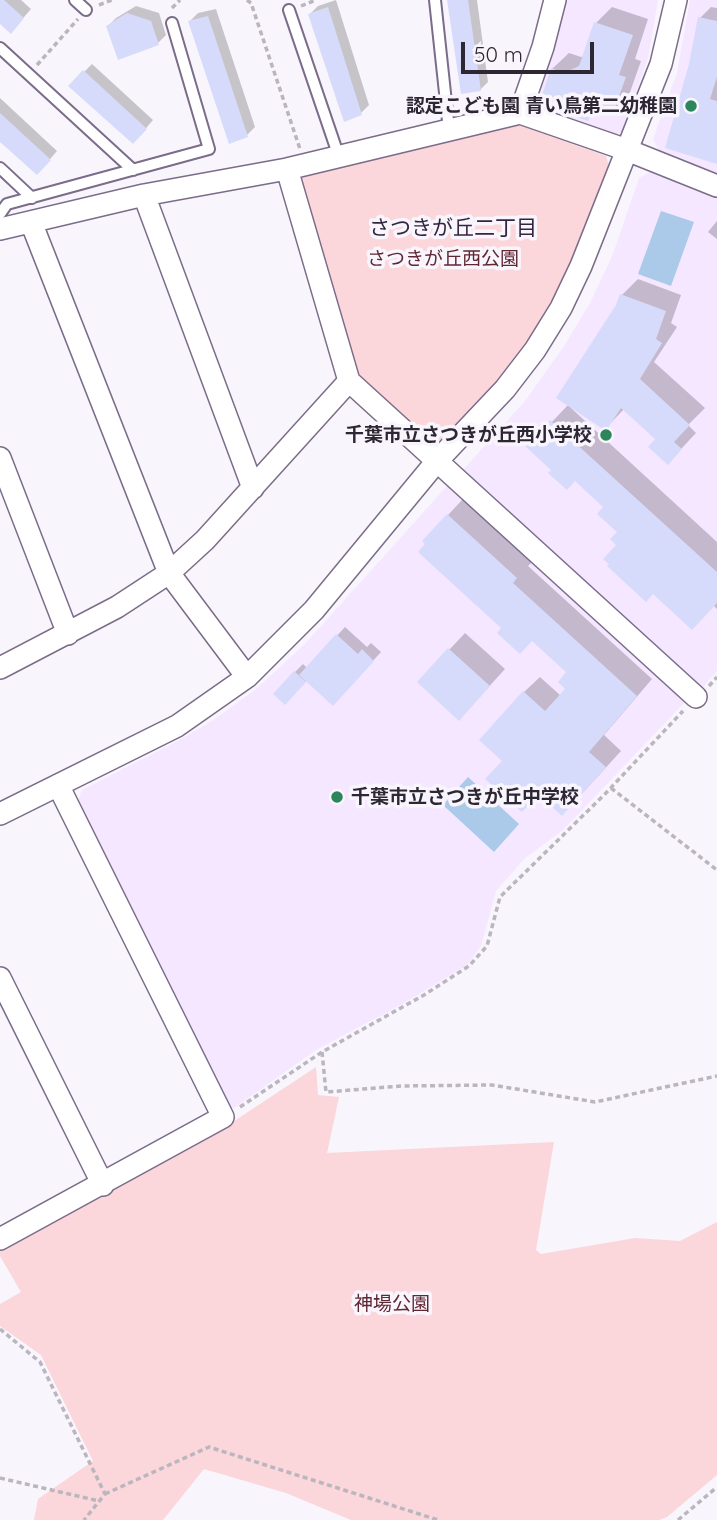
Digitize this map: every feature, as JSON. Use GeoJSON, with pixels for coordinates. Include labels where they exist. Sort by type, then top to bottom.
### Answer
{"type":"FeatureCollection","features":[{"type":"Feature","properties":{"kind":"street"},"geometry":{"type":"LineString","coordinates":[[520,113],[543,47],[555,0]]}},
{"type":"Feature","properties":{"kind":"street"},"geometry":{"type":"LineString","coordinates":[[0,814],[177,726],[247,677],[314,610],[437,461],[505,389],[535,350],[561,308],[581,266],[661,64],[676,0]]}},
{"type":"Feature","properties":{"kind":"street"},"geometry":{"type":"LineString","coordinates":[[0,229],[144,195],[297,167],[520,113],[627,150],[717,187]]}},
{"type":"Feature","properties":{"kind":"street"},"geometry":{"type":"LineString","coordinates":[[297,167],[349,381],[696,697]]}},
{"type":"Feature","properties":{"kind":"street"},"geometry":{"type":"LineString","coordinates":[[144,195],[253,488]]}},
{"type":"Feature","properties":{"kind":"street"},"geometry":{"type":"LineString","coordinates":[[31,222],[169,573],[247,677]]}},
{"type":"Feature","properties":{"kind":"street"},"geometry":{"type":"LineString","coordinates":[[0,668],[126,602],[169,573],[205,540],[349,381]]}},
{"type":"Feature","properties":{"kind":"street"},"geometry":{"type":"LineString","coordinates":[[0,458],[68,634]]}},
{"type":"Feature","properties":{"kind":"street"},"geometry":{"type":"LineString","coordinates":[[0,1239],[223,1118],[58,785]]}},
{"type":"Feature","properties":{"kind":"street"},"geometry":{"type":"LineString","coordinates":[[0,978],[103,1185]]}},
{"type":"Feature","properties":{"kind":"lane"},"geometry":{"type":"LineString","coordinates":[[75,0],[86,10]]}},
{"type":"Feature","properties":{"kind":"lane"},"geometry":{"type":"LineString","coordinates":[[435,0],[449,130]]}},
{"type":"Feature","properties":{"kind":"lane"},"geometry":{"type":"LineString","coordinates":[[289,10],[338,157]]}},
{"type":"Feature","properties":{"kind":"lane"},"geometry":{"type":"LineString","coordinates":[[0,214],[7,204],[209,149],[172,23]]}},
{"type":"Feature","properties":{"kind":"lane"},"geometry":{"type":"LineString","coordinates":[[0,48],[133,170]]}},
{"type":"Feature","properties":{"kind":"lane"},"geometry":{"type":"LineString","coordinates":[[0,169],[32,198]]}},
{"type":"Feature","properties":{"kind":"path"},"geometry":{"type":"LineString","coordinates":[[29,74],[86,10],[112,0]]}},
{"type":"Feature","properties":{"kind":"path"},"geometry":{"type":"LineString","coordinates":[[256,0],[249,1],[297,167]]}},
{"type":"Feature","properties":{"kind":"path"},"geometry":{"type":"LineString","coordinates":[[223,1118],[322,1052],[424,995],[469,966],[487,946],[500,897],[611,788],[717,677]]}},
{"type":"Feature","properties":{"kind":"path"},"geometry":{"type":"LineString","coordinates":[[611,788],[717,870]]}},
{"type":"Feature","properties":{"kind":"path"},"geometry":{"type":"LineString","coordinates":[[322,1052],[326,1092],[401,1086],[492,1085],[595,1102],[717,1076]]}},
{"type":"Feature","properties":{"kind":"path"},"geometry":{"type":"LineString","coordinates":[[0,1329],[40,1362],[105,1493]]}},
{"type":"Feature","properties":{"kind":"path"},"geometry":{"type":"LineString","coordinates":[[84,1520],[105,1493],[209,1447],[438,1520]]}},
{"type":"Feature","properties":{"kind":"path"},"geometry":{"type":"LineString","coordinates":[[0,1478],[99,1502]]}},
{"type":"Feature","properties":{"kind":"path"},"geometry":{"type":"LineString","coordinates":[[678,1520],[717,1487]]}},
{"type":"Feature","properties":{"kind":"shaded area"},"geometry":{"type":"Polygon","coordinates":[[[564,0],[658,0],[648,58],[622,132],[613,135],[537,109],[533,102],[564,0]]]}},
{"type":"Feature","properties":{"kind":"shaded area","name":"認定こども園 青い鳥第二幼稚園"},"geometry":{"type":"Polygon","coordinates":[[[690,0],[717,0],[717,173],[660,152],[653,139],[677,73],[690,0]]]}},
{"type":"Feature","properties":{"kind":"shaded area","name":"千葉市立さつきが丘西小学校"},"geometry":{"type":"Polygon","coordinates":[[[652,171],[717,196],[717,671],[703,687],[696,688],[464,479],[463,470],[525,401],[564,346],[590,303],[613,254],[639,178],[652,171]]]}},
{"type":"Feature","properties":{"kind":"shaded area","name":"千葉市立さつきが丘中学校"},"geometry":{"type":"Polygon","coordinates":[[[453,485],[686,696],[685,702],[563,830],[525,858],[496,891],[481,946],[467,965],[404,1003],[316,1050],[234,1108],[224,1104],[77,803],[82,790],[178,741],[212,721],[255,690],[304,645],[447,486],[453,485]]]}},
{"type":"Feature","properties":{"kind":"green space","name":"さつきが丘西公園"},"geometry":{"type":"Polygon","coordinates":[[[518,125],[606,156],[610,170],[581,246],[557,296],[532,337],[501,379],[440,448],[431,448],[358,379],[301,180],[306,171],[518,125]]]}},
{"type":"Feature","properties":{"kind":"green space","name":"神場公園"},"geometry":{"type":"Polygon","coordinates":[[[316,1067],[318,1095],[339,1097],[327,1153],[554,1142],[536,1250],[541,1254],[635,1238],[680,1241],[717,1222],[717,1475],[667,1517],[659,1520],[351,1520],[286,1493],[204,1469],[163,1520],[34,1520],[38,1499],[93,1461],[41,1355],[0,1326],[0,1304],[21,1292],[0,1256],[0,1246],[204,1141],[316,1067]]]}},
{"type":"Feature","properties":{"kind":"water"},"geometry":{"type":"Polygon","coordinates":[[[661,211],[694,222],[671,286],[638,274],[661,211]]]}},
{"type":"Feature","properties":{"kind":"water"},"geometry":{"type":"Polygon","coordinates":[[[468,777],[519,824],[494,852],[443,805],[468,777]]]}},
{"type":"Feature","properties":{"kind":"building"},"geometry":{"type":"Polygon","coordinates":[[[0,0],[4,0],[24,18],[11,34],[0,24],[0,0]]]}},
{"type":"Feature","properties":{"kind":"building"},"geometry":{"type":"Polygon","coordinates":[[[447,0],[468,0],[481,91],[461,94],[447,0]]]}},
{"type":"Feature","properties":{"kind":"building"},"geometry":{"type":"Polygon","coordinates":[[[328,7],[362,115],[344,122],[308,14],[328,7]]]}},
{"type":"Feature","properties":{"kind":"building"},"geometry":{"type":"Polygon","coordinates":[[[127,13],[151,21],[159,45],[118,60],[106,26],[127,13]]]}},
{"type":"Feature","properties":{"kind":"building"},"geometry":{"type":"Polygon","coordinates":[[[208,16],[248,137],[229,144],[188,21],[208,16]]]}},
{"type":"Feature","properties":{"kind":"building","name":"認定こども園 青い鳥第二幼稚園"},"geometry":{"type":"Polygon","coordinates":[[[698,17],[717,21],[717,77],[710,99],[717,101],[717,164],[665,148],[689,64],[698,17]]]}},
{"type":"Feature","properties":{"kind":"building"},"geometry":{"type":"Polygon","coordinates":[[[594,22],[633,35],[619,75],[626,77],[613,113],[594,106],[588,121],[539,104],[551,68],[564,73],[579,66],[594,22]]]}},
{"type":"Feature","properties":{"kind":"building"},"geometry":{"type":"Polygon","coordinates":[[[83,70],[147,129],[133,144],[68,86],[83,70]]]}},
{"type":"Feature","properties":{"kind":"building"},"geometry":{"type":"Polygon","coordinates":[[[0,113],[51,160],[37,175],[0,142],[0,113]]]}},
{"type":"Feature","properties":{"kind":"building"},"geometry":{"type":"Polygon","coordinates":[[[620,294],[666,311],[656,339],[662,343],[640,379],[690,425],[674,442],[682,449],[668,465],[648,447],[655,439],[621,408],[606,431],[556,398],[616,305],[620,294]]]}},
{"type":"Feature","properties":{"kind":"building"},"geometry":{"type":"Polygon","coordinates":[[[550,420],[717,572],[717,603],[692,630],[653,594],[646,602],[607,566],[609,564],[603,559],[616,545],[610,539],[617,532],[597,514],[603,507],[575,481],[567,490],[548,473],[551,470],[526,447],[550,420]]]}},
{"type":"Feature","properties":{"kind":"building"},"geometry":{"type":"Polygon","coordinates":[[[447,514],[517,578],[513,583],[637,696],[589,752],[606,767],[562,816],[538,794],[522,812],[485,779],[502,761],[479,740],[523,691],[545,711],[565,689],[558,682],[566,672],[532,641],[520,654],[497,633],[501,628],[418,552],[425,544],[422,541],[447,514]]]}},
{"type":"Feature","properties":{"kind":"building"},"geometry":{"type":"Polygon","coordinates":[[[336,634],[358,654],[362,649],[374,661],[333,706],[299,675],[336,634]]]}},
{"type":"Feature","properties":{"kind":"building"},"geometry":{"type":"Polygon","coordinates":[[[448,648],[490,686],[459,721],[417,682],[448,648]]]}},
{"type":"Feature","properties":{"kind":"building"},"geometry":{"type":"Polygon","coordinates":[[[294,671],[306,682],[285,705],[273,694],[294,671]]]}},
{"type":"Feature","properties":{"kind":"place","name":"認定こども園 青い鳥第二幼稚園"},"geometry":{"type":"Point","coordinates":[691,106]}},
{"type":"Feature","properties":{"kind":"place","name":"千葉市立さつきが丘西小学校"},"geometry":{"type":"Point","coordinates":[606,435]}},
{"type":"Feature","properties":{"kind":"place","name":"千葉市立さつきが丘中学校"},"geometry":{"type":"Point","coordinates":[337,797]}},
{"type":"Feature","properties":{"kind":"district","name":"さつきが丘二丁目"},"geometry":{"type":"Point","coordinates":[453,229]}}]}
